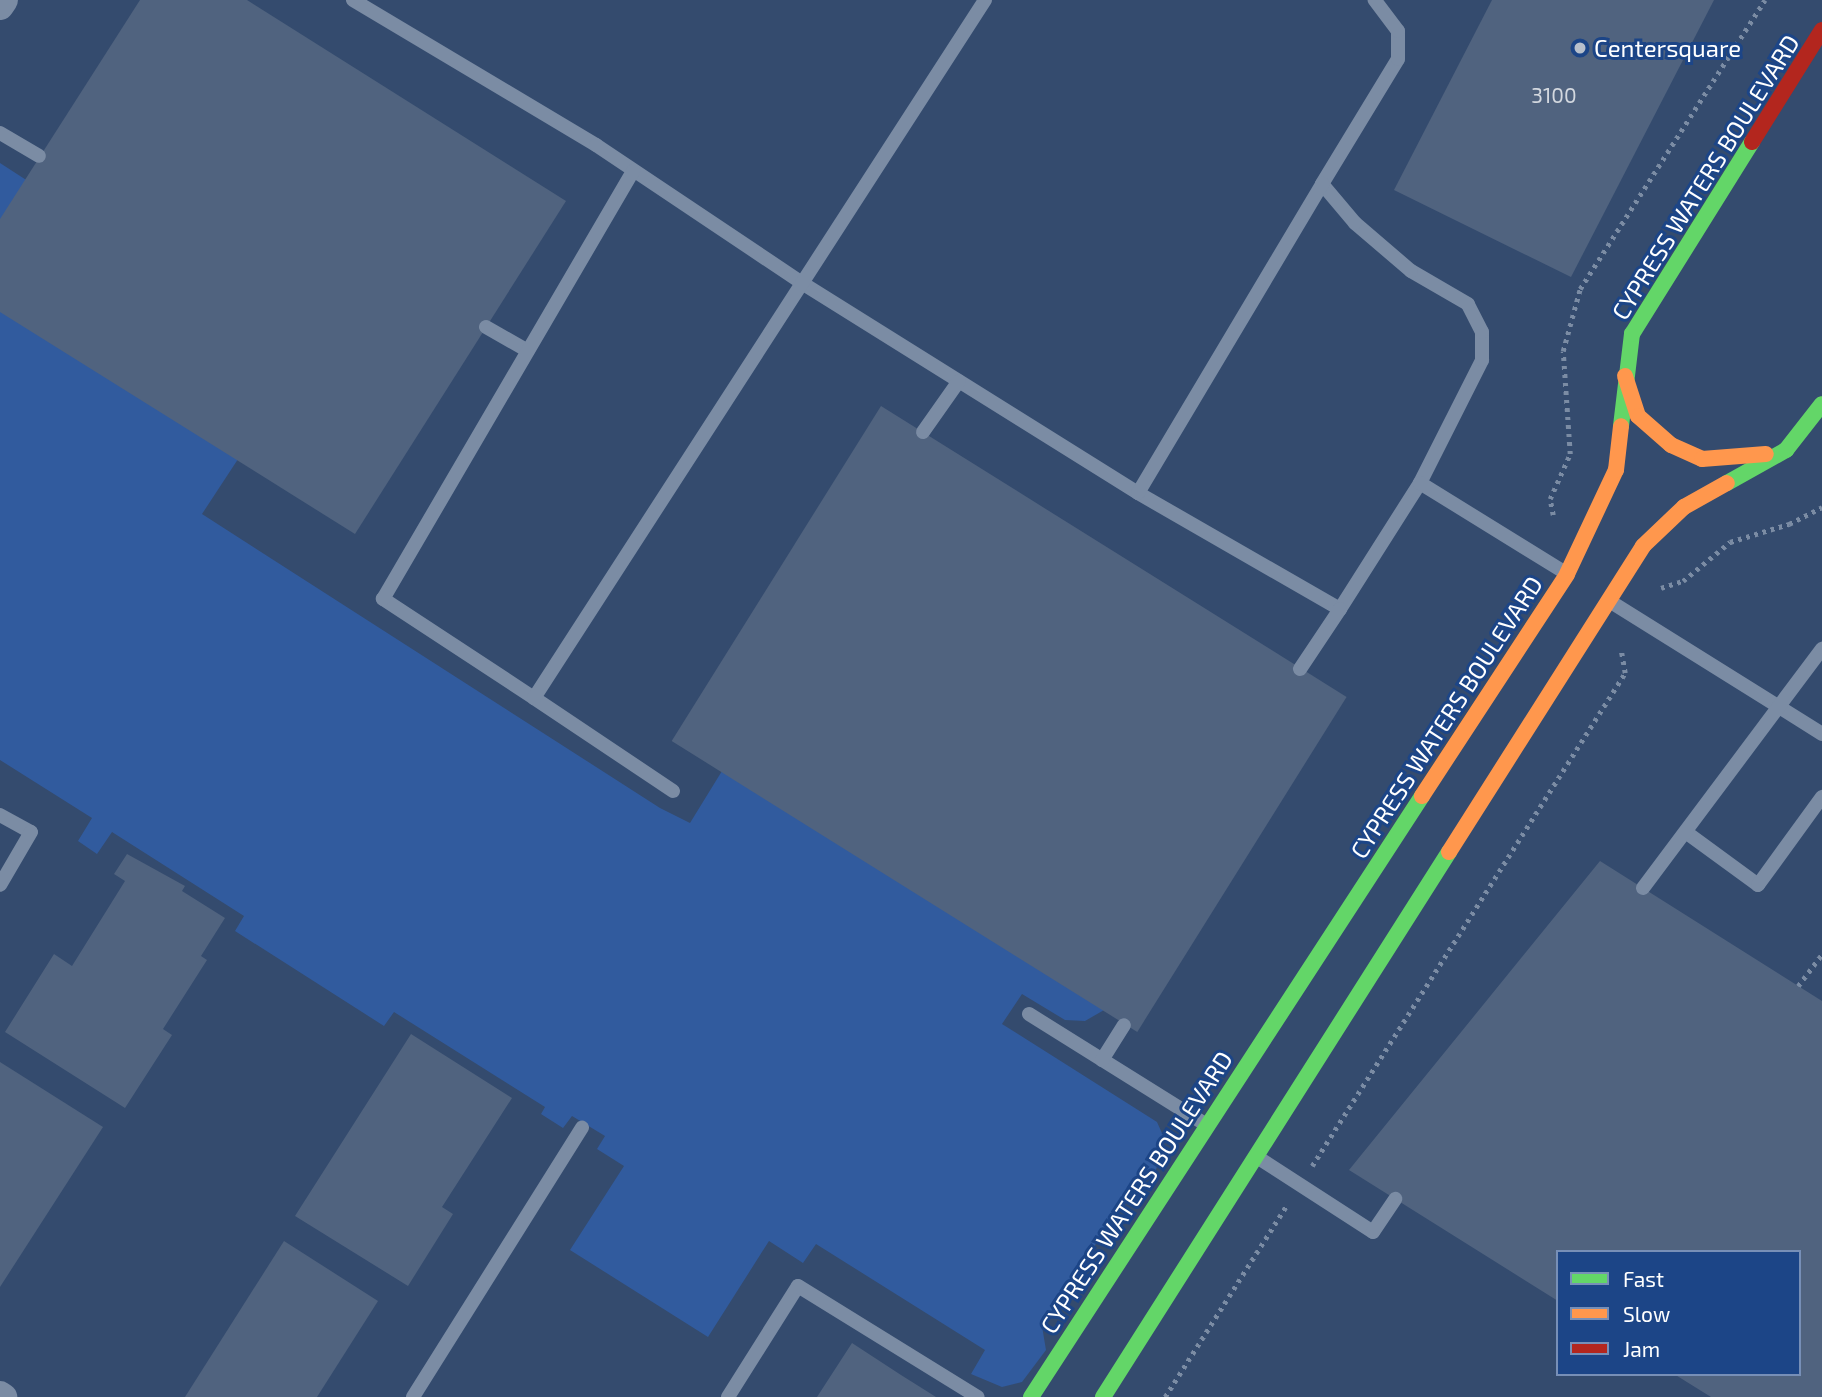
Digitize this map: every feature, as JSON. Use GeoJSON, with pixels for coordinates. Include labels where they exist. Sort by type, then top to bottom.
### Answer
{"type":"FeatureCollection","features":[{"type":"Feature","properties":{"kind":"street"},"geometry":{"type":"LineString","coordinates":[[0,6],[4,0]]}},
{"type":"Feature","properties":{"kind":"street","name":"CYPRESS WATERS BOULEVARD"},"geometry":{"type":"LineString","coordinates":[[1031,1397],[1205,1124],[1578,581],[1616,470],[1624,374],[1632,334],[1822,30]]}},
{"type":"Feature","properties":{"kind":"street"},"geometry":{"type":"LineString","coordinates":[[1624,374],[1638,416],[1671,445],[1702,458],[1738,460],[1786,450]]}},
{"type":"Feature","properties":{"kind":"street"},"geometry":{"type":"LineString","coordinates":[[1103,1397],[1249,1152],[1611,602],[1643,546],[1684,507],[1786,450],[1822,404]]}},
{"type":"Feature","properties":{"kind":"street"},"geometry":{"type":"LineString","coordinates":[[1578,581],[1611,602]]}},
{"type":"Feature","properties":{"kind":"street"},"geometry":{"type":"LineString","coordinates":[[1205,1124],[1225,1137]]}},
{"type":"Feature","properties":{"kind":"lane"},"geometry":{"type":"LineString","coordinates":[[354,0],[634,171],[802,284],[1138,493],[1340,610]]}},
{"type":"Feature","properties":{"kind":"lane"},"geometry":{"type":"LineString","coordinates":[[534,698],[985,0]]}},
{"type":"Feature","properties":{"kind":"lane"},"geometry":{"type":"LineString","coordinates":[[1138,493],[1398,59],[1398,31],[1375,0]]}},
{"type":"Feature","properties":{"kind":"lane"},"geometry":{"type":"LineString","coordinates":[[0,132],[39,156]]}},
{"type":"Feature","properties":{"kind":"lane"},"geometry":{"type":"LineString","coordinates":[[634,171],[383,600],[673,791]]}},
{"type":"Feature","properties":{"kind":"lane"},"geometry":{"type":"LineString","coordinates":[[1300,669],[1420,483],[1482,360],[1482,332],[1468,304],[1411,271],[1355,223],[1322,184]]}},
{"type":"Feature","properties":{"kind":"lane"},"geometry":{"type":"LineString","coordinates":[[486,327],[528,351]]}},
{"type":"Feature","properties":{"kind":"lane"},"geometry":{"type":"LineString","coordinates":[[923,432],[959,381]]}},
{"type":"Feature","properties":{"kind":"lane"},"geometry":{"type":"LineString","coordinates":[[1420,483],[1578,581]]}},
{"type":"Feature","properties":{"kind":"lane"},"geometry":{"type":"LineString","coordinates":[[1611,602],[1782,704],[1822,734]]}},
{"type":"Feature","properties":{"kind":"lane"},"geometry":{"type":"LineString","coordinates":[[1643,888],[1687,833],[1822,649]]}},
{"type":"Feature","properties":{"kind":"lane"},"geometry":{"type":"LineString","coordinates":[[1687,833],[1758,885],[1822,797]]}},
{"type":"Feature","properties":{"kind":"lane"},"geometry":{"type":"LineString","coordinates":[[0,815],[31,832],[0,885]]}},
{"type":"Feature","properties":{"kind":"lane"},"geometry":{"type":"LineString","coordinates":[[1029,1014],[1205,1124]]}},
{"type":"Feature","properties":{"kind":"lane"},"geometry":{"type":"LineString","coordinates":[[1102,1060],[1124,1025]]}},
{"type":"Feature","properties":{"kind":"lane"},"geometry":{"type":"LineString","coordinates":[[413,1397],[582,1128]]}},
{"type":"Feature","properties":{"kind":"lane"},"geometry":{"type":"LineString","coordinates":[[1249,1152],[1373,1232],[1395,1199]]}},
{"type":"Feature","properties":{"kind":"lane"},"geometry":{"type":"LineString","coordinates":[[728,1397],[798,1286],[978,1397]]}},
{"type":"Feature","properties":{"kind":"path"},"geometry":{"type":"LineString","coordinates":[[1556,526],[1550,499],[1570,454],[1571,439],[1563,351],[1580,289],[1765,0]]}},
{"type":"Feature","properties":{"kind":"path"},"geometry":{"type":"LineString","coordinates":[[1653,590],[1683,581],[1730,542],[1808,517],[1822,507]]}},
{"type":"Feature","properties":{"kind":"path"},"geometry":{"type":"LineString","coordinates":[[1165,1397],[1626,673],[1620,643]]}},
{"type":"Feature","properties":{"kind":"path"},"geometry":{"type":"LineString","coordinates":[[1798,986],[1822,954]]}},
{"type":"Feature","properties":{"kind":"shaded area"},"geometry":{"type":"Polygon","coordinates":[[[0,163],[34,185],[0,246],[0,163]]]}},
{"type":"Feature","properties":{"kind":"shaded area"},"geometry":{"type":"Polygon","coordinates":[[[0,288],[244,450],[202,514],[660,808],[690,823],[730,758],[1111,1006],[1085,1021],[1065,1020],[1022,994],[1002,1024],[1157,1122],[1165,1140],[1155,1173],[1141,1175],[1042,1326],[1046,1350],[1022,1382],[1002,1387],[971,1374],[985,1350],[816,1244],[803,1263],[769,1241],[708,1337],[570,1250],[624,1166],[597,1149],[605,1136],[572,1116],[563,1128],[541,1114],[545,1107],[394,1012],[384,1026],[235,931],[244,916],[112,832],[97,854],[78,841],[92,818],[0,760],[0,288]]]}},
{"type":"Feature","properties":{"kind":"building"},"geometry":{"type":"Polygon","coordinates":[[[140,0],[247,0],[566,201],[355,534],[0,312],[0,219],[140,0]]]}},
{"type":"Feature","properties":{"kind":"building"},"geometry":{"type":"Polygon","coordinates":[[[1492,0],[1714,0],[1571,277],[1394,190],[1492,0]]]}},
{"type":"Feature","properties":{"kind":"building"},"geometry":{"type":"Polygon","coordinates":[[[881,406],[1347,697],[1137,1032],[672,741],[881,406]]]}},
{"type":"Feature","properties":{"kind":"building"},"geometry":{"type":"Polygon","coordinates":[[[127,854],[185,886],[182,891],[225,918],[201,956],[207,960],[163,1029],[172,1035],[125,1108],[5,1032],[54,954],[72,966],[125,881],[114,874],[127,854]]]}},
{"type":"Feature","properties":{"kind":"building"},"geometry":{"type":"Polygon","coordinates":[[[1600,861],[1822,1001],[1822,1397],[1711,1397],[1677,1376],[1801,1376],[1801,1250],[1556,1250],[1556,1300],[1349,1170],[1600,861]]]}},
{"type":"Feature","properties":{"kind":"building"},"geometry":{"type":"Polygon","coordinates":[[[411,1034],[512,1098],[442,1207],[453,1214],[408,1286],[295,1216],[411,1034]]]}},
{"type":"Feature","properties":{"kind":"building"},"geometry":{"type":"Polygon","coordinates":[[[0,1062],[103,1127],[0,1287],[0,1062]]]}},
{"type":"Feature","properties":{"kind":"building"},"geometry":{"type":"Polygon","coordinates":[[[284,1241],[378,1301],[317,1397],[185,1397],[284,1241]]]}},
{"type":"Feature","properties":{"kind":"building"},"geometry":{"type":"Polygon","coordinates":[[[852,1343],[901,1375],[936,1397],[817,1397],[852,1343]]]}},
{"type":"Feature","properties":{"kind":"traffic: fast"},"geometry":{"type":"LineString","coordinates":[[1621,426],[1632,334],[1752,142]]}},
{"type":"Feature","properties":{"kind":"traffic: fast"},"geometry":{"type":"LineString","coordinates":[[1727,483],[1786,450],[1822,404]]}},
{"type":"Feature","properties":{"kind":"traffic: fast"},"geometry":{"type":"LineString","coordinates":[[1031,1397],[1422,796]]}},
{"type":"Feature","properties":{"kind":"traffic: fast"},"geometry":{"type":"LineString","coordinates":[[1103,1397],[1449,852]]}},
{"type":"Feature","properties":{"kind":"traffic: slow"},"geometry":{"type":"LineString","coordinates":[[1625,376],[1638,416],[1671,445],[1702,459],[1766,454]]}},
{"type":"Feature","properties":{"kind":"traffic: slow"},"geometry":{"type":"LineString","coordinates":[[1422,796],[1567,574],[1616,470],[1621,426]]}},
{"type":"Feature","properties":{"kind":"traffic: slow"},"geometry":{"type":"LineString","coordinates":[[1449,852],[1643,546],[1684,507],[1727,483]]}},
{"type":"Feature","properties":{"kind":"traffic: jam"},"geometry":{"type":"LineString","coordinates":[[1752,142],[1822,30]]}},
{"type":"Feature","properties":{"kind":"place","name":"Centersquare"},"geometry":{"type":"Point","coordinates":[1580,48]}}]}
